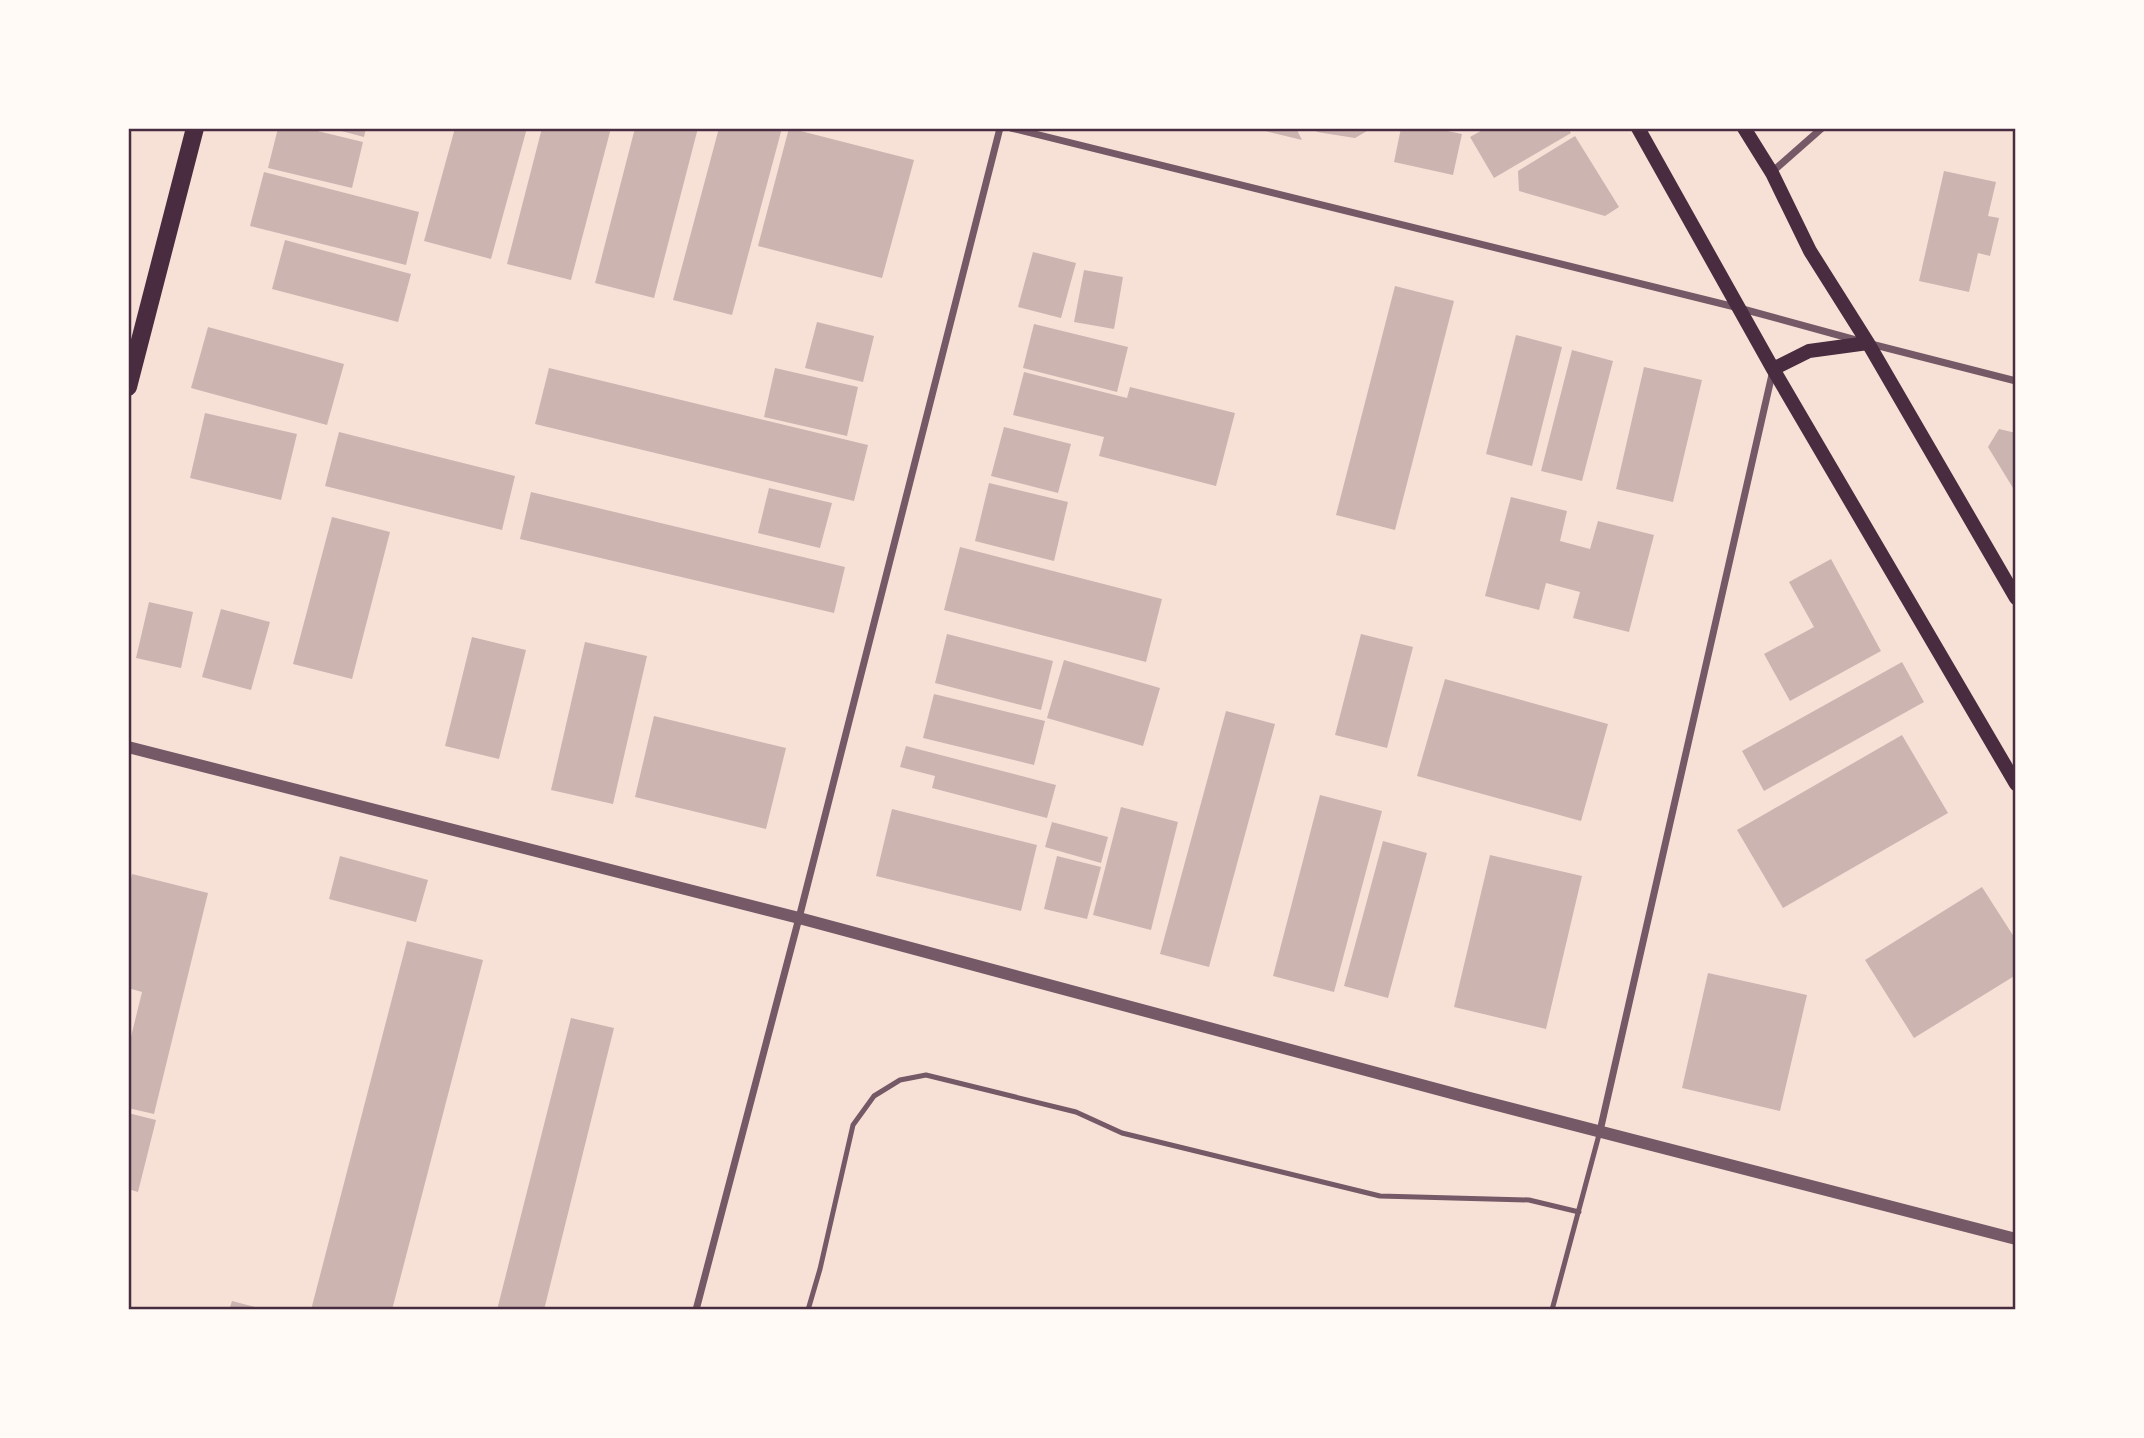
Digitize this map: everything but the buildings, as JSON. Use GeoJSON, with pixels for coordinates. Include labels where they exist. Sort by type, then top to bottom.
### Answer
{"type":"FeatureCollection","features":[{"type":"Feature","properties":{"kind":"main road"},"geometry":{"type":"LineString","coordinates":[[128,387],[195,128]]}},
{"type":"Feature","properties":{"kind":"main road"},"geometry":{"type":"LineString","coordinates":[[1638,128],[1773,369],[2016,784]]}},
{"type":"Feature","properties":{"kind":"main road"},"geometry":{"type":"LineString","coordinates":[[1744,128],[1772,173],[1810,251],[1868,343],[2016,598]]}},
{"type":"Feature","properties":{"kind":"main road"},"geometry":{"type":"LineString","coordinates":[[1773,369],[1809,351],[1868,343]]}},
{"type":"Feature","properties":{"kind":"street"},"geometry":{"type":"LineString","coordinates":[[696,1310],[799,918],[1000,128]]}},
{"type":"Feature","properties":{"kind":"street"},"geometry":{"type":"LineString","coordinates":[[1010,128],[1739,308],[2016,382]]}},
{"type":"Feature","properties":{"kind":"street"},"geometry":{"type":"LineString","coordinates":[[1772,173],[1822,128]]}},
{"type":"Feature","properties":{"kind":"street"},"geometry":{"type":"LineString","coordinates":[[1600,1131],[1773,369]]}},
{"type":"Feature","properties":{"kind":"street"},"geometry":{"type":"LineString","coordinates":[[128,747],[799,918],[1456,1095],[2016,1239]]}},
{"type":"Feature","properties":{"kind":"lane"},"geometry":{"type":"LineString","coordinates":[[808,1310],[853,1125],[874,1096],[900,1080],[926,1075],[1076,1112],[1122,1133],[1380,1196],[1530,1200],[1579,1212]]}},
{"type":"Feature","properties":{"kind":"lane"},"geometry":{"type":"LineString","coordinates":[[1552,1310],[1600,1131]]}}]}
